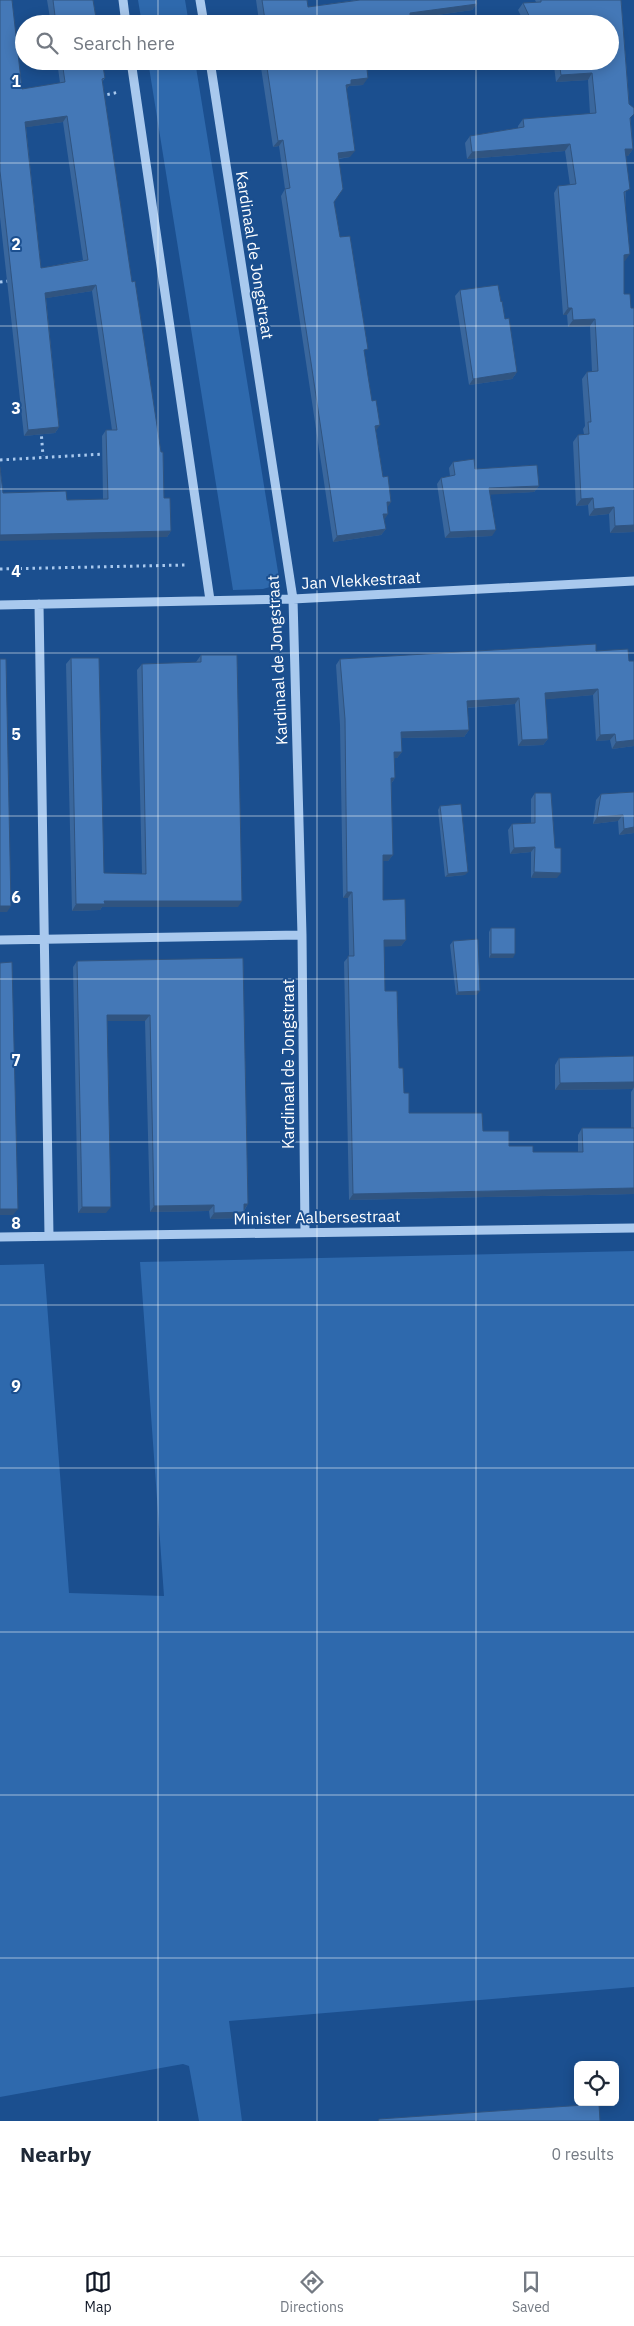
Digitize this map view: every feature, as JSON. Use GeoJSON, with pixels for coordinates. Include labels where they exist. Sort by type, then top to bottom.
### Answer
{"type":"FeatureCollection","features":[{"type":"Feature","properties":{"kind":"street"},"geometry":{"type":"LineString","coordinates":[[123,0],[125,15]]}},
{"type":"Feature","properties":{"kind":"street"},"geometry":{"type":"LineString","coordinates":[[200,0],[202,15]]}},
{"type":"Feature","properties":{"kind":"street"},"geometry":{"type":"LineString","coordinates":[[132,70],[210,600]]}},
{"type":"Feature","properties":{"kind":"street","name":"Kardinaal de Jongstraat"},"geometry":{"type":"LineString","coordinates":[[211,70],[293,599],[302,935],[305,1232]]}},
{"type":"Feature","properties":{"kind":"street","name":"Jan Vlekkestraat"},"geometry":{"type":"LineString","coordinates":[[0,605],[293,599],[634,581]]}},
{"type":"Feature","properties":{"kind":"street"},"geometry":{"type":"LineString","coordinates":[[39,604],[50,1236]]}},
{"type":"Feature","properties":{"kind":"street"},"geometry":{"type":"LineString","coordinates":[[0,940],[302,935]]}},
{"type":"Feature","properties":{"kind":"street","name":"Minister Aalbersestraat"},"geometry":{"type":"LineString","coordinates":[[0,1237],[634,1228]]}},
{"type":"Feature","properties":{"kind":"path"},"geometry":{"type":"LineString","coordinates":[[97,97],[124,91]]}},
{"type":"Feature","properties":{"kind":"path"},"geometry":{"type":"LineString","coordinates":[[0,282],[16,281]]}},
{"type":"Feature","properties":{"kind":"path"},"geometry":{"type":"LineString","coordinates":[[40,427],[43,456]]}},
{"type":"Feature","properties":{"kind":"path"},"geometry":{"type":"LineString","coordinates":[[0,460],[43,456],[111,454]]}},
{"type":"Feature","properties":{"kind":"path"},"geometry":{"type":"LineString","coordinates":[[0,569],[194,564]]}},
{"type":"Feature","properties":{"kind":"shaded area"},"geometry":{"type":"Polygon","coordinates":[[[138,0],[185,0],[188,15],[140,15],[138,0]]]}},
{"type":"Feature","properties":{"kind":"shaded area"},"geometry":{"type":"Polygon","coordinates":[[[149,70],[196,70],[280,584],[263,589],[233,590],[149,70]]]}},
{"type":"Feature","properties":{"kind":"shaded area"},"geometry":{"type":"Polygon","coordinates":[[[634,1251],[634,1987],[229,2021],[242,2121],[199,2121],[189,2066],[183,2064],[0,2097],[0,1265],[44,1264],[69,1593],[164,1596],[140,1262],[634,1251]]]}},
{"type":"Feature","properties":{"kind":"building"},"geometry":{"type":"Polygon","coordinates":[[[0,0],[12,0],[15,27],[15,70],[20,70],[22,89],[65,82],[63,70],[104,70],[105,78],[102,79],[132,282],[135,281],[161,452],[163,452],[164,498],[170,498],[171,531],[0,535],[0,467],[3,493],[66,491],[67,500],[108,499],[106,430],[117,430],[96,285],[45,293],[59,427],[28,430],[0,171],[0,0]],[[67,116],[25,122],[41,268],[88,260],[67,116]]]}},
{"type":"Feature","properties":{"kind":"building"},"geometry":{"type":"Polygon","coordinates":[[[53,0],[93,0],[96,15],[55,15],[53,0]]]}},
{"type":"Feature","properties":{"kind":"building"},"geometry":{"type":"Polygon","coordinates":[[[262,0],[307,0],[308,7],[360,0],[476,0],[477,4],[410,13],[410,15],[264,15],[262,0]]]}},
{"type":"Feature","properties":{"kind":"building"},"geometry":{"type":"Polygon","coordinates":[[[541,0],[621,0],[629,104],[634,108],[634,114],[630,118],[633,149],[625,149],[630,189],[624,192],[630,254],[624,255],[624,294],[630,294],[631,308],[634,308],[634,525],[615,526],[614,507],[594,509],[593,498],[581,499],[578,435],[589,434],[588,422],[591,422],[587,372],[598,371],[595,319],[573,320],[572,308],[568,308],[558,186],[576,184],[570,144],[472,152],[470,136],[524,127],[523,119],[596,113],[592,73],[561,75],[560,70],[619,70],[619,15],[529,15],[523,3],[541,2],[541,0]]]}},
{"type":"Feature","properties":{"kind":"building"},"geometry":{"type":"Polygon","coordinates":[[[267,70],[367,70],[368,78],[351,80],[351,84],[346,85],[355,151],[338,153],[343,189],[334,202],[340,237],[350,236],[368,349],[364,350],[368,376],[372,401],[376,400],[380,425],[375,426],[383,477],[388,476],[391,502],[387,502],[388,514],[383,514],[386,529],[337,536],[285,189],[290,188],[283,140],[278,141],[267,70]]]}},
{"type":"Feature","properties":{"kind":"building"},"geometry":{"type":"Polygon","coordinates":[[[498,285],[505,319],[509,318],[517,372],[473,379],[460,290],[498,285]]]}},
{"type":"Feature","properties":{"kind":"building"},"geometry":{"type":"Polygon","coordinates":[[[474,459],[475,469],[537,465],[539,486],[489,488],[496,530],[450,532],[441,478],[455,475],[453,462],[474,459]]]}},
{"type":"Feature","properties":{"kind":"building"},"geometry":{"type":"Polygon","coordinates":[[[596,644],[596,651],[628,649],[629,661],[634,661],[634,740],[616,742],[615,734],[600,735],[598,689],[545,693],[548,739],[522,740],[519,698],[467,701],[469,730],[401,732],[402,752],[394,752],[395,778],[391,778],[393,855],[383,855],[383,900],[405,899],[406,940],[384,940],[385,991],[397,991],[399,1068],[403,1068],[404,1093],[409,1093],[409,1113],[482,1113],[483,1131],[509,1131],[509,1146],[533,1146],[533,1152],[583,1152],[582,1128],[634,1128],[634,1188],[353,1194],[348,956],[354,956],[352,892],[347,892],[345,719],[340,659],[596,644]]]}},
{"type":"Feature","properties":{"kind":"building"},"geometry":{"type":"Polygon","coordinates":[[[201,655],[237,655],[242,901],[104,901],[105,904],[76,904],[71,658],[99,658],[104,873],[146,874],[142,664],[201,662],[201,655]]]}},
{"type":"Feature","properties":{"kind":"building"},"geometry":{"type":"Polygon","coordinates":[[[0,659],[6,659],[11,906],[0,906],[0,659]]]}},
{"type":"Feature","properties":{"kind":"building"},"geometry":{"type":"Polygon","coordinates":[[[634,792],[634,827],[624,829],[623,815],[597,817],[601,794],[634,792]]]}},
{"type":"Feature","properties":{"kind":"building"},"geometry":{"type":"Polygon","coordinates":[[[535,793],[551,793],[555,848],[561,848],[561,873],[534,872],[535,847],[514,848],[512,824],[535,823],[535,793]]]}},
{"type":"Feature","properties":{"kind":"building"},"geometry":{"type":"Polygon","coordinates":[[[461,804],[468,872],[448,874],[440,806],[461,804]]]}},
{"type":"Feature","properties":{"kind":"building"},"geometry":{"type":"Polygon","coordinates":[[[491,928],[515,928],[515,954],[491,954],[491,928]]]}},
{"type":"Feature","properties":{"kind":"building"},"geometry":{"type":"Polygon","coordinates":[[[478,939],[480,991],[458,992],[453,941],[478,939]]]}},
{"type":"Feature","properties":{"kind":"building"},"geometry":{"type":"Polygon","coordinates":[[[243,958],[248,1204],[244,1204],[244,1212],[214,1213],[214,1205],[154,1206],[150,1015],[107,1015],[111,1207],[82,1207],[77,961],[243,958]]]}},
{"type":"Feature","properties":{"kind":"building"},"geometry":{"type":"Polygon","coordinates":[[[12,962],[18,1209],[0,1209],[0,963],[12,962]]]}},
{"type":"Feature","properties":{"kind":"building"},"geometry":{"type":"Polygon","coordinates":[[[634,1056],[634,1082],[560,1083],[559,1058],[634,1056]]]}},
{"type":"Feature","properties":{"kind":"building"},"geometry":{"type":"Polygon","coordinates":[[[574,2106],[599,2106],[600,2121],[378,2121],[379,2119],[574,2106]]]}}]}
